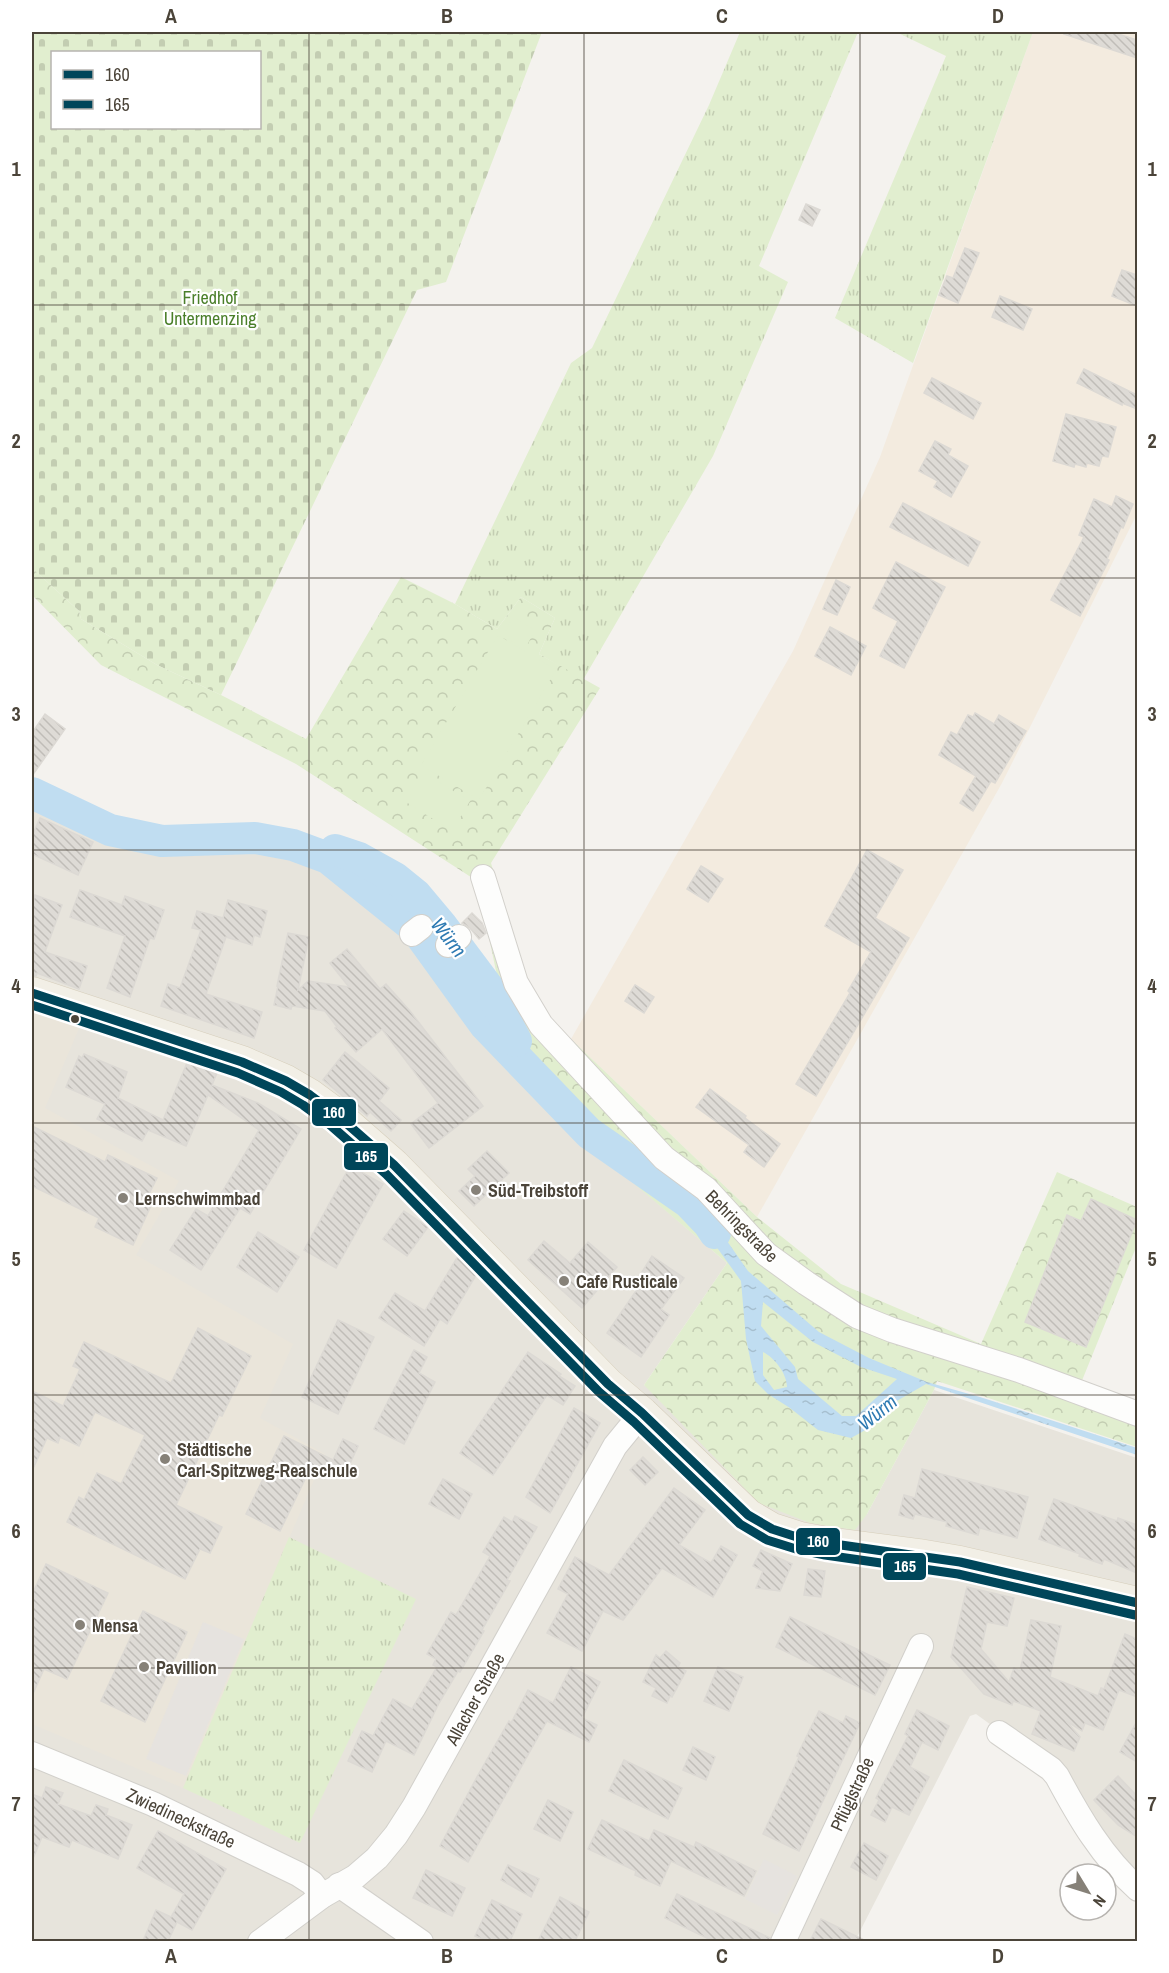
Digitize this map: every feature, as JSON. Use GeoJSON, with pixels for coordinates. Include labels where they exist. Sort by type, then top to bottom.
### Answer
{"type":"FeatureCollection","features":[{"type":"Feature","properties":{"kind":"main road"},"geometry":{"type":"LineString","coordinates":[[32,993],[242,1062],[310,1095],[358,1131],[394,1164],[608,1384],[642,1413],[748,1515],[772,1529],[800,1538],[827,1543],[960,1562],[1137,1604]]}},
{"type":"Feature","properties":{"kind":"street","name":"Behringstraße"},"geometry":{"type":"LineString","coordinates":[[483,877],[516,983],[541,1025],[664,1158],[706,1190],[766,1254],[857,1316],[892,1330],[1019,1370],[1137,1414]]}},
{"type":"Feature","properties":{"kind":"street","name":"Allacher Straße"},"geometry":{"type":"LineString","coordinates":[[260,1941],[355,1877],[377,1858],[396,1835],[615,1446],[642,1413]]}},
{"type":"Feature","properties":{"kind":"street","name":"Pflüglstraße"},"geometry":{"type":"LineString","coordinates":[[783,1941],[921,1646]]}},
{"type":"Feature","properties":{"kind":"street"},"geometry":{"type":"LineString","coordinates":[[999,1733],[1051,1769],[1094,1840],[1137,1889]]}},
{"type":"Feature","properties":{"kind":"street","name":"Zwiedineckstraße"},"geometry":{"type":"LineString","coordinates":[[32,1754],[153,1804],[298,1874],[421,1941]]}},
{"type":"Feature","properties":{"kind":"shaded area"},"geometry":{"type":"Polygon","coordinates":[[[1033,32],[1137,32],[1137,514],[1002,783],[757,1217],[571,1039],[793,651],[880,457],[1033,32]]]}},
{"type":"Feature","properties":{"kind":"shaded area"},"geometry":{"type":"Polygon","coordinates":[[[32,797],[106,830],[165,843],[247,841],[296,848],[328,860],[416,931],[485,1029],[585,1141],[727,1263],[644,1385],[867,1514],[934,1390],[1137,1458],[1137,1886],[1031,1754],[976,1714],[970,1716],[855,1941],[32,1941],[32,797]]]}},
{"type":"Feature","properties":{"kind":"shaded area"},"geometry":{"type":"Polygon","coordinates":[[[32,1007],[80,1026],[45,1108],[179,1181],[136,1255],[293,1344],[260,1418],[325,1454],[183,1788],[32,1724],[32,1007]]]}},
{"type":"Feature","properties":{"kind":"shaded area"},"geometry":{"type":"Polygon","coordinates":[[[203,1622],[244,1639],[186,1776],[146,1759],[203,1622]]]}},
{"type":"Feature","properties":{"kind":"shaded area"},"geometry":{"type":"Polygon","coordinates":[[[764,1859],[797,1876],[777,1915],[745,1899],[764,1859]]]}},
{"type":"Feature","properties":{"kind":"green space","name":"Friedhof Untermenzing"},"geometry":{"type":"Polygon","coordinates":[[[32,32],[542,32],[446,282],[417,290],[221,695],[157,665],[81,619],[79,611],[32,568],[32,32]]]}},
{"type":"Feature","properties":{"kind":"green space"},"geometry":{"type":"Polygon","coordinates":[[[740,32],[858,32],[759,266],[788,282],[713,456],[583,680],[539,654],[555,618],[521,597],[497,629],[455,604],[571,363],[592,348],[709,105],[740,32]]]}},
{"type":"Feature","properties":{"kind":"green space"},"geometry":{"type":"Polygon","coordinates":[[[896,32],[1033,32],[913,363],[835,318],[946,56],[896,32]]]}},
{"type":"Feature","properties":{"kind":"green space"},"geometry":{"type":"Polygon","coordinates":[[[32,568],[79,611],[81,619],[157,665],[306,739],[401,577],[455,604],[497,629],[521,597],[555,618],[539,654],[600,688],[491,863],[529,994],[571,1039],[757,1217],[841,1284],[981,1344],[1057,1172],[1137,1207],[1137,1245],[1081,1383],[1137,1404],[1137,1447],[937,1381],[867,1514],[855,1530],[810,1523],[759,1503],[644,1385],[727,1263],[585,1142],[485,1029],[503,1004],[477,881],[296,764],[101,665],[34,597],[32,601],[32,568]]]}},
{"type":"Feature","properties":{"kind":"green space"},"geometry":{"type":"Polygon","coordinates":[[[513,617],[535,630],[525,649],[503,636],[513,617]]]}},
{"type":"Feature","properties":{"kind":"green space"},"geometry":{"type":"Polygon","coordinates":[[[498,635],[556,670],[479,800],[421,765],[498,635]]]}},
{"type":"Feature","properties":{"kind":"green space"},"geometry":{"type":"Polygon","coordinates":[[[424,773],[470,801],[452,831],[406,802],[424,773]]]}},
{"type":"Feature","properties":{"kind":"green space"},"geometry":{"type":"Polygon","coordinates":[[[289,1537],[416,1599],[300,1843],[183,1788],[289,1537]]]}},
{"type":"Feature","properties":{"kind":"water"},"geometry":{"type":"Polygon","coordinates":[[[688,1200],[713,1221],[748,1271],[819,1332],[869,1358],[927,1382],[1137,1448],[1137,1455],[926,1384],[895,1402],[869,1428],[851,1438],[818,1430],[768,1394],[755,1381],[746,1339],[741,1281],[685,1203],[688,1200]],[[763,1302],[761,1326],[795,1367],[798,1379],[842,1416],[856,1416],[897,1379],[861,1367],[813,1342],[763,1302]],[[763,1352],[763,1375],[774,1390],[787,1387],[780,1367],[763,1352]]]}},
{"type":"Feature","properties":{"kind":"building"},"geometry":{"type":"Polygon","coordinates":[[[1065,32],[1112,32],[1137,40],[1137,58],[1064,34],[1065,32]]]}},
{"type":"Feature","properties":{"kind":"building"},"geometry":{"type":"Polygon","coordinates":[[[806,204],[820,210],[812,226],[799,220],[806,204]]]}},
{"type":"Feature","properties":{"kind":"building"},"geometry":{"type":"Polygon","coordinates":[[[965,248],[979,253],[958,303],[939,295],[947,276],[953,278],[965,248]]]}},
{"type":"Feature","properties":{"kind":"building"},"geometry":{"type":"Polygon","coordinates":[[[1122,270],[1137,275],[1137,306],[1112,296],[1122,270]]]}},
{"type":"Feature","properties":{"kind":"building"},"geometry":{"type":"Polygon","coordinates":[[[1000,296],[1032,309],[1023,330],[992,317],[1000,296]]]}},
{"type":"Feature","properties":{"kind":"building"},"geometry":{"type":"Polygon","coordinates":[[[1084,369],[1137,395],[1137,409],[1122,403],[1122,405],[1077,383],[1084,369]]]}},
{"type":"Feature","properties":{"kind":"building"},"geometry":{"type":"Polygon","coordinates":[[[932,378],[981,403],[973,419],[924,393],[932,378]]]}},
{"type":"Feature","properties":{"kind":"building"},"geometry":{"type":"Polygon","coordinates":[[[1066,414],[1116,427],[1108,457],[1102,456],[1099,466],[1087,463],[1086,467],[1075,464],[1074,467],[1053,461],[1066,414]]]}},
{"type":"Feature","properties":{"kind":"building"},"geometry":{"type":"Polygon","coordinates":[[[935,441],[951,449],[948,455],[968,466],[951,497],[934,487],[938,481],[919,471],[935,441]]]}},
{"type":"Feature","properties":{"kind":"building"},"geometry":{"type":"Polygon","coordinates":[[[1116,496],[1133,504],[1107,559],[1109,560],[1080,616],[1051,600],[1084,537],[1079,535],[1094,499],[1112,507],[1116,496]]]}},
{"type":"Feature","properties":{"kind":"building"},"geometry":{"type":"Polygon","coordinates":[[[903,503],[980,542],[968,566],[890,527],[903,503]]]}},
{"type":"Feature","properties":{"kind":"building"},"geometry":{"type":"Polygon","coordinates":[[[896,562],[945,587],[904,668],[880,656],[898,621],[873,608],[896,562]]]}},
{"type":"Feature","properties":{"kind":"building"},"geometry":{"type":"Polygon","coordinates":[[[836,580],[850,587],[837,615],[823,609],[836,580]]]}},
{"type":"Feature","properties":{"kind":"building"},"geometry":{"type":"Polygon","coordinates":[[[830,627],[866,646],[851,675],[815,656],[830,627]]]}},
{"type":"Feature","properties":{"kind":"building"},"geometry":{"type":"Polygon","coordinates":[[[975,713],[994,724],[999,715],[1026,731],[995,783],[991,781],[973,811],[960,803],[976,776],[939,755],[951,732],[957,735],[968,715],[973,717],[975,713]]]}},
{"type":"Feature","properties":{"kind":"building"},"geometry":{"type":"Polygon","coordinates":[[[45,714],[65,729],[32,776],[32,733],[45,714]]]}},
{"type":"Feature","properties":{"kind":"building"},"geometry":{"type":"Polygon","coordinates":[[[40,818],[93,842],[78,875],[32,854],[32,836],[40,818]]]}},
{"type":"Feature","properties":{"kind":"building"},"geometry":{"type":"Polygon","coordinates":[[[867,850],[903,870],[875,918],[909,938],[816,1096],[796,1084],[850,993],[848,991],[871,952],[825,926],[867,850]]]}},
{"type":"Feature","properties":{"kind":"building"},"geometry":{"type":"Polygon","coordinates":[[[701,866],[723,879],[708,902],[687,889],[701,866]]]}},
{"type":"Feature","properties":{"kind":"building"},"geometry":{"type":"Polygon","coordinates":[[[80,890],[122,905],[125,896],[164,910],[154,939],[150,938],[130,997],[107,988],[125,936],[70,917],[80,890]]]}},
{"type":"Feature","properties":{"kind":"building"},"geometry":{"type":"Polygon","coordinates":[[[35,895],[62,905],[45,952],[87,966],[79,989],[37,973],[36,976],[32,975],[32,905],[35,895]]]}},
{"type":"Feature","properties":{"kind":"building"},"geometry":{"type":"Polygon","coordinates":[[[228,900],[267,911],[260,937],[254,935],[252,945],[226,937],[206,994],[262,1012],[254,1038],[161,1006],[168,984],[180,988],[201,930],[192,928],[197,911],[223,918],[228,900]]]}},
{"type":"Feature","properties":{"kind":"building"},"geometry":{"type":"Polygon","coordinates":[[[472,913],[482,923],[486,933],[479,939],[470,928],[462,923],[472,913]]]}},
{"type":"Feature","properties":{"kind":"building"},"geometry":{"type":"Polygon","coordinates":[[[288,933],[309,937],[298,990],[308,981],[349,987],[330,963],[347,949],[380,989],[386,984],[410,1011],[483,1106],[429,1148],[411,1124],[438,1103],[382,1029],[356,1052],[335,1028],[337,1027],[325,1011],[292,1006],[291,1009],[274,1005],[288,933]]]}},
{"type":"Feature","properties":{"kind":"building"},"geometry":{"type":"Polygon","coordinates":[[[635,985],[654,997],[644,1013],[625,1001],[635,985]]]}},
{"type":"Feature","properties":{"kind":"building"},"geometry":{"type":"Polygon","coordinates":[[[345,1052],[389,1088],[379,1101],[401,1120],[391,1131],[370,1112],[367,1116],[323,1080],[345,1052]]]}},
{"type":"Feature","properties":{"kind":"building"},"geometry":{"type":"Polygon","coordinates":[[[84,1054],[127,1072],[118,1098],[163,1120],[187,1063],[217,1073],[212,1085],[258,1103],[301,1129],[250,1214],[240,1208],[201,1270],[170,1250],[196,1209],[208,1216],[259,1130],[208,1095],[186,1146],[148,1130],[142,1141],[97,1119],[105,1104],[66,1087],[79,1056],[82,1058],[84,1054]]]}},
{"type":"Feature","properties":{"kind":"building"},"geometry":{"type":"Polygon","coordinates":[[[710,1089],[780,1144],[764,1167],[744,1152],[749,1145],[696,1107],[710,1089]]]}},
{"type":"Feature","properties":{"kind":"building"},"geometry":{"type":"Polygon","coordinates":[[[32,1126],[105,1162],[108,1155],[157,1178],[147,1198],[153,1201],[133,1245],[95,1227],[99,1218],[32,1186],[32,1126]]]}},
{"type":"Feature","properties":{"kind":"building"},"geometry":{"type":"Polygon","coordinates":[[[487,1151],[509,1173],[474,1206],[459,1191],[475,1176],[468,1169],[487,1151]]]}},
{"type":"Feature","properties":{"kind":"building"},"geometry":{"type":"Polygon","coordinates":[[[350,1166],[383,1184],[336,1268],[304,1250],[350,1166]]]}},
{"type":"Feature","properties":{"kind":"building"},"geometry":{"type":"Polygon","coordinates":[[[1091,1199],[1137,1220],[1086,1347],[1025,1322],[1067,1215],[1081,1221],[1091,1199]]]}},
{"type":"Feature","properties":{"kind":"building"},"geometry":{"type":"Polygon","coordinates":[[[404,1211],[428,1227],[407,1256],[383,1239],[404,1211]]]}},
{"type":"Feature","properties":{"kind":"building"},"geometry":{"type":"Polygon","coordinates":[[[258,1232],[299,1257],[277,1292],[237,1267],[258,1232]]]}},
{"type":"Feature","properties":{"kind":"building"},"geometry":{"type":"Polygon","coordinates":[[[544,1241],[570,1263],[588,1242],[617,1267],[582,1308],[528,1260],[544,1241]]]}},
{"type":"Feature","properties":{"kind":"building"},"geometry":{"type":"Polygon","coordinates":[[[458,1256],[476,1275],[447,1324],[440,1319],[424,1346],[379,1318],[395,1293],[425,1311],[458,1256]]]}},
{"type":"Feature","properties":{"kind":"building"},"geometry":{"type":"Polygon","coordinates":[[[652,1256],[684,1278],[661,1309],[669,1315],[641,1357],[607,1333],[647,1275],[642,1272],[652,1256]]]}},
{"type":"Feature","properties":{"kind":"building"},"geometry":{"type":"Polygon","coordinates":[[[338,1320],[374,1337],[338,1414],[302,1397],[338,1320]]]}},
{"type":"Feature","properties":{"kind":"building","name":"Städtische Carl-Spitzweg-Realschule"},"geometry":{"type":"Polygon","coordinates":[[[198,1328],[251,1356],[222,1416],[219,1415],[176,1505],[222,1527],[210,1553],[200,1549],[185,1579],[67,1522],[79,1497],[84,1500],[97,1473],[121,1484],[145,1435],[95,1412],[79,1446],[60,1437],[58,1443],[47,1438],[32,1471],[32,1391],[63,1406],[80,1369],[73,1366],[84,1342],[171,1383],[198,1328]]]}},
{"type":"Feature","properties":{"kind":"building"},"geometry":{"type":"Polygon","coordinates":[[[414,1350],[427,1357],[419,1373],[435,1382],[404,1444],[374,1429],[414,1350]]]}},
{"type":"Feature","properties":{"kind":"building"},"geometry":{"type":"Polygon","coordinates":[[[528,1352],[575,1386],[563,1405],[547,1395],[493,1475],[460,1453],[528,1352]]]}},
{"type":"Feature","properties":{"kind":"building"},"geometry":{"type":"Polygon","coordinates":[[[574,1408],[600,1423],[550,1513],[526,1497],[574,1408]]]}},
{"type":"Feature","properties":{"kind":"building"},"geometry":{"type":"Polygon","coordinates":[[[284,1436],[333,1460],[343,1439],[358,1446],[343,1479],[312,1465],[280,1531],[246,1514],[284,1436]]]}},
{"type":"Feature","properties":{"kind":"building"},"geometry":{"type":"Polygon","coordinates":[[[643,1457],[658,1472],[645,1485],[630,1470],[643,1457]]]}},
{"type":"Feature","properties":{"kind":"building"},"geometry":{"type":"Polygon","coordinates":[[[922,1469],[1028,1497],[1017,1538],[980,1528],[978,1535],[946,1526],[947,1522],[915,1514],[913,1519],[899,1515],[904,1495],[915,1498],[922,1469]]]}},
{"type":"Feature","properties":{"kind":"building"},"geometry":{"type":"Polygon","coordinates":[[[443,1479],[472,1494],[459,1519],[429,1504],[443,1479]]]}},
{"type":"Feature","properties":{"kind":"building"},"geometry":{"type":"Polygon","coordinates":[[[674,1488],[705,1510],[679,1545],[711,1563],[721,1546],[737,1555],[713,1597],[662,1568],[623,1620],[603,1611],[582,1651],[547,1633],[568,1594],[558,1589],[575,1557],[609,1575],[674,1488]]]}},
{"type":"Feature","properties":{"kind":"building"},"geometry":{"type":"Polygon","coordinates":[[[1054,1499],[1117,1521],[1118,1518],[1137,1525],[1137,1573],[1104,1559],[1102,1564],[1039,1539],[1054,1499]]]}},
{"type":"Feature","properties":{"kind":"building"},"geometry":{"type":"Polygon","coordinates":[[[515,1516],[537,1527],[507,1580],[510,1581],[482,1630],[484,1631],[439,1703],[414,1755],[386,1741],[372,1772],[348,1761],[362,1731],[373,1736],[393,1699],[412,1709],[437,1667],[433,1665],[436,1659],[427,1654],[451,1612],[456,1615],[490,1556],[483,1552],[504,1517],[512,1522],[515,1516]]]}},
{"type":"Feature","properties":{"kind":"building"},"geometry":{"type":"Polygon","coordinates":[[[761,1550],[792,1564],[780,1591],[756,1588],[763,1571],[753,1566],[761,1550]]]}},
{"type":"Feature","properties":{"kind":"building","name":"Mensa"},"geometry":{"type":"Polygon","coordinates":[[[46,1564],[108,1593],[67,1679],[44,1669],[32,1696],[32,1595],[46,1564]]]}},
{"type":"Feature","properties":{"kind":"building"},"geometry":{"type":"Polygon","coordinates":[[[808,1569],[825,1571],[821,1597],[804,1595],[808,1569]]]}},
{"type":"Feature","properties":{"kind":"building"},"geometry":{"type":"Polygon","coordinates":[[[967,1587],[1014,1598],[1007,1626],[987,1622],[981,1649],[1009,1682],[1014,1668],[1020,1671],[1031,1620],[1061,1626],[1050,1677],[1098,1696],[1101,1688],[1104,1689],[1125,1634],[1137,1639],[1137,1697],[1119,1690],[1103,1730],[1085,1723],[1082,1731],[1066,1721],[1080,1737],[1074,1751],[1032,1734],[1041,1711],[1013,1701],[1012,1705],[984,1694],[951,1657],[967,1587]]]}},
{"type":"Feature","properties":{"kind":"building","name":"Pavillion"},"geometry":{"type":"Polygon","coordinates":[[[143,1611],[187,1632],[145,1722],[101,1701],[143,1611]]]}},
{"type":"Feature","properties":{"kind":"building"},"geometry":{"type":"Polygon","coordinates":[[[790,1617],[890,1665],[875,1695],[776,1647],[790,1617]]]}},
{"type":"Feature","properties":{"kind":"building"},"geometry":{"type":"Polygon","coordinates":[[[666,1651],[680,1663],[678,1667],[686,1671],[667,1703],[652,1696],[656,1688],[643,1682],[656,1655],[660,1658],[666,1651]]]}},
{"type":"Feature","properties":{"kind":"building"},"geometry":{"type":"Polygon","coordinates":[[[571,1667],[600,1682],[582,1718],[597,1725],[589,1742],[547,1721],[468,1862],[440,1846],[528,1690],[553,1703],[571,1667]]]}},
{"type":"Feature","properties":{"kind":"building"},"geometry":{"type":"Polygon","coordinates":[[[718,1667],[743,1677],[729,1711],[704,1701],[718,1667]]]}},
{"type":"Feature","properties":{"kind":"building"},"geometry":{"type":"Polygon","coordinates":[[[917,1710],[949,1726],[938,1750],[922,1742],[910,1767],[929,1777],[909,1815],[892,1807],[885,1822],[871,1815],[879,1800],[876,1798],[908,1736],[905,1734],[917,1710]]]}},
{"type":"Feature","properties":{"kind":"building"},"geometry":{"type":"Polygon","coordinates":[[[819,1711],[843,1723],[846,1716],[860,1723],[799,1851],[763,1834],[819,1711]]]}},
{"type":"Feature","properties":{"kind":"building"},"geometry":{"type":"Polygon","coordinates":[[[1137,1721],[1137,1762],[1120,1752],[1137,1721]]]}},
{"type":"Feature","properties":{"kind":"building"},"geometry":{"type":"Polygon","coordinates":[[[693,1747],[715,1757],[706,1780],[683,1770],[693,1747]]]}},
{"type":"Feature","properties":{"kind":"building"},"geometry":{"type":"Polygon","coordinates":[[[624,1760],[682,1788],[668,1819],[609,1791],[624,1760]]]}},
{"type":"Feature","properties":{"kind":"building"},"geometry":{"type":"Polygon","coordinates":[[[1118,1776],[1137,1796],[1137,1837],[1118,1825],[1094,1800],[1118,1776]]]}},
{"type":"Feature","properties":{"kind":"building"},"geometry":{"type":"Polygon","coordinates":[[[46,1787],[63,1793],[58,1804],[91,1816],[96,1805],[108,1809],[106,1815],[132,1825],[118,1859],[72,1840],[69,1847],[42,1837],[32,1861],[32,1794],[42,1798],[46,1787]]]}},
{"type":"Feature","properties":{"kind":"building"},"geometry":{"type":"Polygon","coordinates":[[[548,1800],[573,1812],[560,1841],[534,1829],[548,1800]]]}},
{"type":"Feature","properties":{"kind":"building"},"geometry":{"type":"Polygon","coordinates":[[[602,1820],[649,1841],[654,1830],[694,1847],[696,1842],[756,1871],[744,1896],[671,1861],[660,1886],[635,1875],[636,1871],[588,1849],[602,1820]]]}},
{"type":"Feature","properties":{"kind":"building"},"geometry":{"type":"Polygon","coordinates":[[[158,1831],[226,1869],[192,1930],[177,1922],[168,1941],[143,1941],[156,1910],[171,1917],[184,1894],[137,1868],[158,1831]]]}},
{"type":"Feature","properties":{"kind":"building"},"geometry":{"type":"Polygon","coordinates":[[[864,1843],[888,1856],[876,1880],[851,1867],[864,1843]]]}},
{"type":"Feature","properties":{"kind":"building"},"geometry":{"type":"Polygon","coordinates":[[[508,1865],[539,1879],[531,1897],[501,1880],[508,1865]]]}},
{"type":"Feature","properties":{"kind":"building"},"geometry":{"type":"Polygon","coordinates":[[[426,1870],[465,1888],[452,1916],[413,1898],[426,1870]]]}},
{"type":"Feature","properties":{"kind":"building"},"geometry":{"type":"Polygon","coordinates":[[[677,1894],[770,1938],[769,1941],[713,1941],[665,1918],[677,1894]]]}},
{"type":"Feature","properties":{"kind":"building"},"geometry":{"type":"Polygon","coordinates":[[[560,1897],[589,1912],[575,1941],[538,1941],[560,1897]]]}},
{"type":"Feature","properties":{"kind":"building"},"geometry":{"type":"Polygon","coordinates":[[[492,1900],[522,1914],[510,1941],[488,1941],[475,1936],[492,1900]]]}},
{"type":"Feature","properties":{"kind":"building"},"geometry":{"type":"Polygon","coordinates":[[[821,1919],[866,1941],[810,1941],[821,1919]]]}},
{"type":"Feature","properties":{"kind":"waterway","name":"Würm"},"geometry":{"type":"LineString","coordinates":[[32,793],[110,830],[162,841],[255,838],[293,845],[328,858],[415,928],[485,1025],[589,1133],[688,1202],[715,1233]]}},
{"type":"Feature","properties":{"kind":"waterway","name":"Würm"},"geometry":{"type":"LineString","coordinates":[[335,850],[359,858],[395,878],[416,895],[490,990],[516,1041]]}},
{"type":"Feature","properties":{"kind":"transit line","name":"160"},"geometry":{"type":"LineString","coordinates":[[32,993],[242,1062],[286,1081],[310,1095],[337,1115],[394,1165],[608,1384],[642,1413],[748,1515],[772,1529],[800,1538],[827,1543],[960,1562],[1138,1603]]}},
{"type":"Feature","properties":{"kind":"transit line","name":"165"},"geometry":{"type":"LineString","coordinates":[[32,1005],[238,1073],[281,1092],[303,1105],[329,1124],[386,1174],[599,1392],[634,1422],[740,1524],[767,1540],[825,1555],[958,1574],[1135,1615]]}},
{"type":"Feature","properties":{"kind":"place","name":"Süd-Treibstoff"},"geometry":{"type":"Point","coordinates":[476,1190]}},
{"type":"Feature","properties":{"kind":"place","name":"Lernschwimmbad"},"geometry":{"type":"Point","coordinates":[123,1198]}},
{"type":"Feature","properties":{"kind":"place","name":"Cafe Rusticale"},"geometry":{"type":"Point","coordinates":[564,1281]}},
{"type":"Feature","properties":{"kind":"place","name":"Städtische Carl-Spitzweg-Realschule"},"geometry":{"type":"Point","coordinates":[165,1459]}},
{"type":"Feature","properties":{"kind":"place","name":"Mensa"},"geometry":{"type":"Point","coordinates":[80,1625]}},
{"type":"Feature","properties":{"kind":"place","name":"Pavillion"},"geometry":{"type":"Point","coordinates":[144,1667]}}]}
